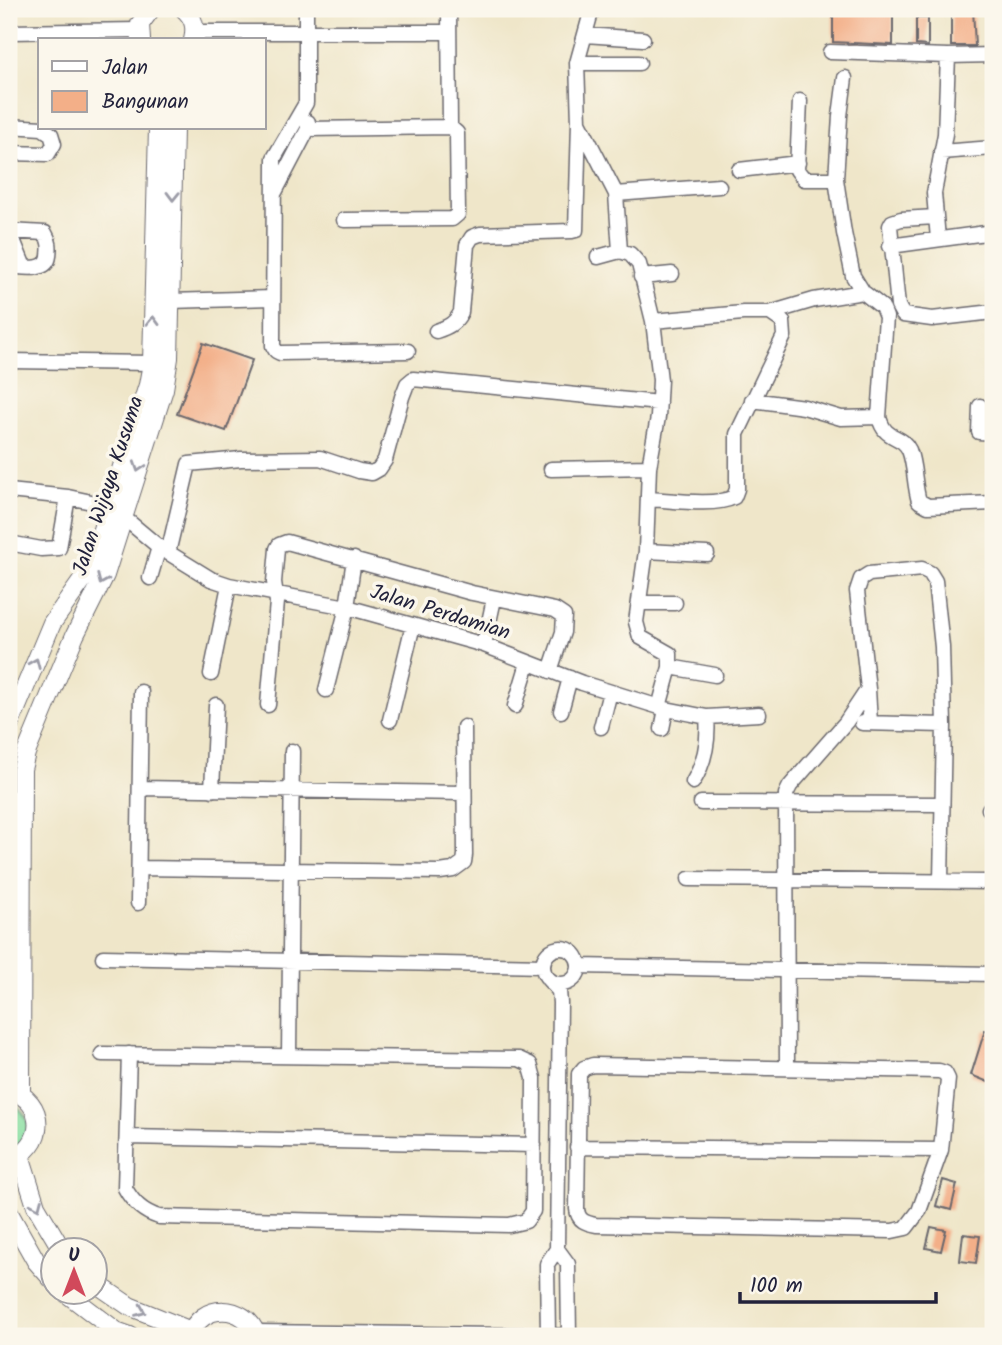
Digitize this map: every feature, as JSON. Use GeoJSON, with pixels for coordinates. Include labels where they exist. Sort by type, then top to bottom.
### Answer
{"type":"FeatureCollection","features":[{"type":"Feature","properties":{"kind":"street"},"geometry":{"type":"LineString","coordinates":[[9,32],[140,35],[142,19],[151,9]]}},
{"type":"Feature","properties":{"kind":"street"},"geometry":{"type":"LineString","coordinates":[[184,9],[193,21],[194,36],[306,31],[449,32]]}},
{"type":"Feature","properties":{"kind":"street"},"geometry":{"type":"LineString","coordinates":[[274,195],[308,129],[306,9]]}},
{"type":"Feature","properties":{"kind":"street"},"geometry":{"type":"LineString","coordinates":[[449,9],[450,127]]}},
{"type":"Feature","properties":{"kind":"street"},"geometry":{"type":"LineString","coordinates":[[436,331],[457,321],[461,312],[467,245],[472,237],[480,234],[576,230],[579,122],[577,63],[592,9]]}},
{"type":"Feature","properties":{"kind":"street"},"geometry":{"type":"LineString","coordinates":[[585,35],[643,39]]}},
{"type":"Feature","properties":{"kind":"street"},"geometry":{"type":"LineString","coordinates":[[830,52],[993,55]]}},
{"type":"Feature","properties":{"kind":"street"},"geometry":{"type":"LineString","coordinates":[[938,239],[935,180],[947,110],[948,56]]}},
{"type":"Feature","properties":{"kind":"street"},"geometry":{"type":"LineString","coordinates":[[577,63],[639,63]]}},
{"type":"Feature","properties":{"kind":"street"},"geometry":{"type":"LineString","coordinates":[[845,78],[836,179],[853,276],[863,292],[882,307],[886,317],[880,417],[882,429],[903,441],[909,450],[919,501],[928,506],[993,503]]}},
{"type":"Feature","properties":{"kind":"street"},"geometry":{"type":"LineString","coordinates":[[800,102],[797,170],[804,179],[836,179]]}},
{"type":"Feature","properties":{"kind":"street"},"geometry":{"type":"LineString","coordinates":[[306,103],[274,158],[275,351],[408,351]]}},
{"type":"Feature","properties":{"kind":"street"},"geometry":{"type":"LineString","coordinates":[[579,122],[616,194],[620,251]]}},
{"type":"Feature","properties":{"kind":"street"},"geometry":{"type":"LineString","coordinates":[[9,126],[38,128]]}},
{"type":"Feature","properties":{"kind":"street"},"geometry":{"type":"LineString","coordinates":[[308,129],[450,127],[457,133],[458,214],[452,219],[344,220]]}},
{"type":"Feature","properties":{"kind":"street"},"geometry":{"type":"LineString","coordinates":[[9,153],[48,154],[54,144],[51,134],[45,130]]}},
{"type":"Feature","properties":{"kind":"street","name":"Jalan Wijaya Kusuma"},"geometry":{"type":"LineString","coordinates":[[15,1092],[14,861],[22,769],[26,753],[75,635],[105,575],[117,511],[148,385],[152,363],[158,130]]}},
{"type":"Feature","properties":{"kind":"street","name":"Jalan Wijaya Kusuma"},"geometry":{"type":"LineString","coordinates":[[9,726],[52,623],[86,575],[117,511],[167,379],[174,130]]}},
{"type":"Feature","properties":{"kind":"street"},"geometry":{"type":"LineString","coordinates":[[941,152],[993,148]]}},
{"type":"Feature","properties":{"kind":"street"},"geometry":{"type":"LineString","coordinates":[[739,170],[797,163]]}},
{"type":"Feature","properties":{"kind":"street"},"geometry":{"type":"LineString","coordinates":[[616,194],[719,186]]}},
{"type":"Feature","properties":{"kind":"street"},"geometry":{"type":"LineString","coordinates":[[936,217],[901,219],[892,222],[890,226],[898,306],[903,315],[932,319],[993,312]]}},
{"type":"Feature","properties":{"kind":"street"},"geometry":{"type":"LineString","coordinates":[[9,266],[24,267],[40,267],[49,261],[48,237],[40,232],[9,231],[24,267]]}},
{"type":"Feature","properties":{"kind":"street"},"geometry":{"type":"LineString","coordinates":[[890,246],[993,232]]}},
{"type":"Feature","properties":{"kind":"street"},"geometry":{"type":"LineString","coordinates":[[598,257],[620,251],[636,259],[653,321],[660,380],[659,403],[649,467],[646,551],[637,631],[640,637],[668,651],[670,667],[662,729]]}},
{"type":"Feature","properties":{"kind":"street"},"geometry":{"type":"LineString","coordinates":[[641,277],[672,274]]}},
{"type":"Feature","properties":{"kind":"street"},"geometry":{"type":"LineString","coordinates":[[653,321],[770,313],[814,300],[863,292]]}},
{"type":"Feature","properties":{"kind":"street"},"geometry":{"type":"LineString","coordinates":[[170,300],[273,298]]}},
{"type":"Feature","properties":{"kind":"street"},"geometry":{"type":"LineString","coordinates":[[648,499],[727,501],[734,497],[737,489],[737,434],[784,336],[783,322],[770,313]]}},
{"type":"Feature","properties":{"kind":"street"},"geometry":{"type":"LineString","coordinates":[[9,361],[152,363]]}},
{"type":"Feature","properties":{"kind":"street"},"geometry":{"type":"LineString","coordinates":[[150,578],[164,550],[189,464],[241,459],[320,458],[359,471],[372,472],[379,469],[385,460],[402,397],[407,384],[413,379],[659,403]]}},
{"type":"Feature","properties":{"kind":"street"},"geometry":{"type":"LineString","coordinates":[[752,400],[804,407],[841,418],[880,417]]}},
{"type":"Feature","properties":{"kind":"street"},"geometry":{"type":"LineString","coordinates":[[980,406],[979,432],[993,433]]}},
{"type":"Feature","properties":{"kind":"street"},"geometry":{"type":"LineString","coordinates":[[551,469],[649,467]]}},
{"type":"Feature","properties":{"kind":"street"},"geometry":{"type":"LineString","coordinates":[[9,491],[68,497],[117,511]]}},
{"type":"Feature","properties":{"kind":"street"},"geometry":{"type":"LineString","coordinates":[[9,543],[41,549],[59,548],[68,497]]}},
{"type":"Feature","properties":{"kind":"street","name":"Jalan Perdamian"},"geometry":{"type":"LineString","coordinates":[[117,511],[164,550],[211,579],[347,607],[484,645],[550,671],[663,708],[707,717],[759,714]]}},
{"type":"Feature","properties":{"kind":"street"},"geometry":{"type":"LineString","coordinates":[[268,705],[277,593],[274,582],[277,549],[283,543],[290,542],[494,599],[546,608],[564,616],[563,632],[550,671]]}},
{"type":"Feature","properties":{"kind":"street"},"geometry":{"type":"LineString","coordinates":[[646,551],[707,554]]}},
{"type":"Feature","properties":{"kind":"street"},"geometry":{"type":"LineString","coordinates":[[326,690],[347,607],[354,559]]}},
{"type":"Feature","properties":{"kind":"street"},"geometry":{"type":"LineString","coordinates":[[870,723],[857,591],[861,579],[869,574],[922,569],[930,573],[935,581],[942,647],[944,725],[941,881]]}},
{"type":"Feature","properties":{"kind":"street"},"geometry":{"type":"LineString","coordinates":[[211,674],[229,584]]}},
{"type":"Feature","properties":{"kind":"street"},"geometry":{"type":"LineString","coordinates":[[484,645],[494,599]]}},
{"type":"Feature","properties":{"kind":"street"},"geometry":{"type":"LineString","coordinates":[[639,603],[675,603]]}},
{"type":"Feature","properties":{"kind":"street"},"geometry":{"type":"LineString","coordinates":[[390,720],[413,625]]}},
{"type":"Feature","properties":{"kind":"street"},"geometry":{"type":"LineString","coordinates":[[515,706],[528,663]]}},
{"type":"Feature","properties":{"kind":"street"},"geometry":{"type":"LineString","coordinates":[[670,667],[715,675]]}},
{"type":"Feature","properties":{"kind":"street"},"geometry":{"type":"LineString","coordinates":[[561,711],[570,678]]}},
{"type":"Feature","properties":{"kind":"street"},"geometry":{"type":"LineString","coordinates":[[787,1068],[786,802],[790,786],[846,722],[868,689]]}},
{"type":"Feature","properties":{"kind":"street"},"geometry":{"type":"LineString","coordinates":[[138,903],[141,692]]}},
{"type":"Feature","properties":{"kind":"street"},"geometry":{"type":"LineString","coordinates":[[601,727],[610,692]]}},
{"type":"Feature","properties":{"kind":"street"},"geometry":{"type":"LineString","coordinates":[[212,790],[216,705]]}},
{"type":"Feature","properties":{"kind":"street"},"geometry":{"type":"LineString","coordinates":[[694,782],[705,754],[707,717]]}},
{"type":"Feature","properties":{"kind":"street"},"geometry":{"type":"LineString","coordinates":[[846,722],[944,725]]}},
{"type":"Feature","properties":{"kind":"street"},"geometry":{"type":"LineString","coordinates":[[139,868],[453,870],[464,862],[464,727]]}},
{"type":"Feature","properties":{"kind":"street"},"geometry":{"type":"LineString","coordinates":[[289,1056],[292,751]]}},
{"type":"Feature","properties":{"kind":"street"},"geometry":{"type":"LineString","coordinates":[[140,789],[464,793]]}},
{"type":"Feature","properties":{"kind":"street"},"geometry":{"type":"LineString","coordinates":[[701,803],[941,804]]}},
{"type":"Feature","properties":{"kind":"street"},"geometry":{"type":"LineString","coordinates":[[689,879],[993,882]]}},
{"type":"Feature","properties":{"kind":"street"},"geometry":{"type":"LineString","coordinates":[[548,1336],[547,1264],[557,1249],[561,1003],[563,991],[577,972],[578,959],[572,952],[560,948],[547,954],[545,972],[559,991],[561,1003]]}},
{"type":"Feature","properties":{"kind":"street"},"geometry":{"type":"LineString","coordinates":[[103,957],[545,972],[561,984],[577,972],[786,970],[993,974]]}},
{"type":"Feature","properties":{"kind":"street"},"geometry":{"type":"LineString","coordinates":[[102,1054],[519,1059],[530,1064],[534,1077],[533,1211],[526,1221],[509,1225],[159,1217],[142,1209],[131,1199],[125,1188],[129,1055]]}},
{"type":"Feature","properties":{"kind":"street"},"geometry":{"type":"LineString","coordinates":[[593,1065],[787,1068],[945,1073],[948,1079],[941,1150],[913,1221],[906,1228],[892,1231],[596,1225],[584,1223],[577,1215],[579,1074],[584,1068],[593,1065]]}},
{"type":"Feature","properties":{"kind":"street"},"geometry":{"type":"LineString","coordinates":[[15,1092],[35,1110],[38,1120],[34,1140],[15,1157],[36,1206],[53,1236]]}},
{"type":"Feature","properties":{"kind":"street"},"geometry":{"type":"LineString","coordinates":[[127,1137],[534,1145]]}},
{"type":"Feature","properties":{"kind":"street"},"geometry":{"type":"LineString","coordinates":[[577,1147],[941,1150]]}},
{"type":"Feature","properties":{"kind":"street"},"geometry":{"type":"LineString","coordinates":[[9,1213],[38,1263]]}},
{"type":"Feature","properties":{"kind":"street"},"geometry":{"type":"LineString","coordinates":[[557,1249],[568,1264],[569,1336]]}},
{"type":"Feature","properties":{"kind":"street"},"geometry":{"type":"LineString","coordinates":[[108,1292],[129,1306],[191,1334],[201,1318],[224,1310],[240,1314],[257,1334],[577,1336]]}},
{"type":"Feature","properties":{"kind":"street"},"geometry":{"type":"LineString","coordinates":[[82,1306],[116,1331],[130,1336]]}},
{"type":"Feature","properties":{"kind":"green space"},"geometry":{"type":"Polygon","coordinates":[[[9,1101],[22,1111],[29,1127],[25,1140],[9,1153],[9,1101]]]}},
{"type":"Feature","properties":{"kind":"building"},"geometry":{"type":"Polygon","coordinates":[[[833,9],[893,13],[893,45],[833,42],[833,9]]]}},
{"type":"Feature","properties":{"kind":"building"},"geometry":{"type":"Polygon","coordinates":[[[951,9],[973,9],[975,46],[951,46],[951,9]]]}},
{"type":"Feature","properties":{"kind":"building"},"geometry":{"type":"Polygon","coordinates":[[[916,18],[928,18],[928,46],[916,45],[916,18]]]}},
{"type":"Feature","properties":{"kind":"building"},"geometry":{"type":"Polygon","coordinates":[[[203,343],[252,360],[226,431],[177,414],[203,343]]]}},
{"type":"Feature","properties":{"kind":"building"},"geometry":{"type":"Polygon","coordinates":[[[985,1030],[993,1033],[993,1084],[971,1075],[985,1030]]]}},
{"type":"Feature","properties":{"kind":"building"},"geometry":{"type":"Polygon","coordinates":[[[943,1180],[957,1184],[951,1210],[936,1206],[943,1180]]]}},
{"type":"Feature","properties":{"kind":"building"},"geometry":{"type":"Polygon","coordinates":[[[931,1227],[946,1230],[941,1251],[926,1248],[931,1227]]]}},
{"type":"Feature","properties":{"kind":"building"},"geometry":{"type":"Polygon","coordinates":[[[963,1234],[980,1236],[976,1263],[960,1261],[963,1234]]]}}]}
